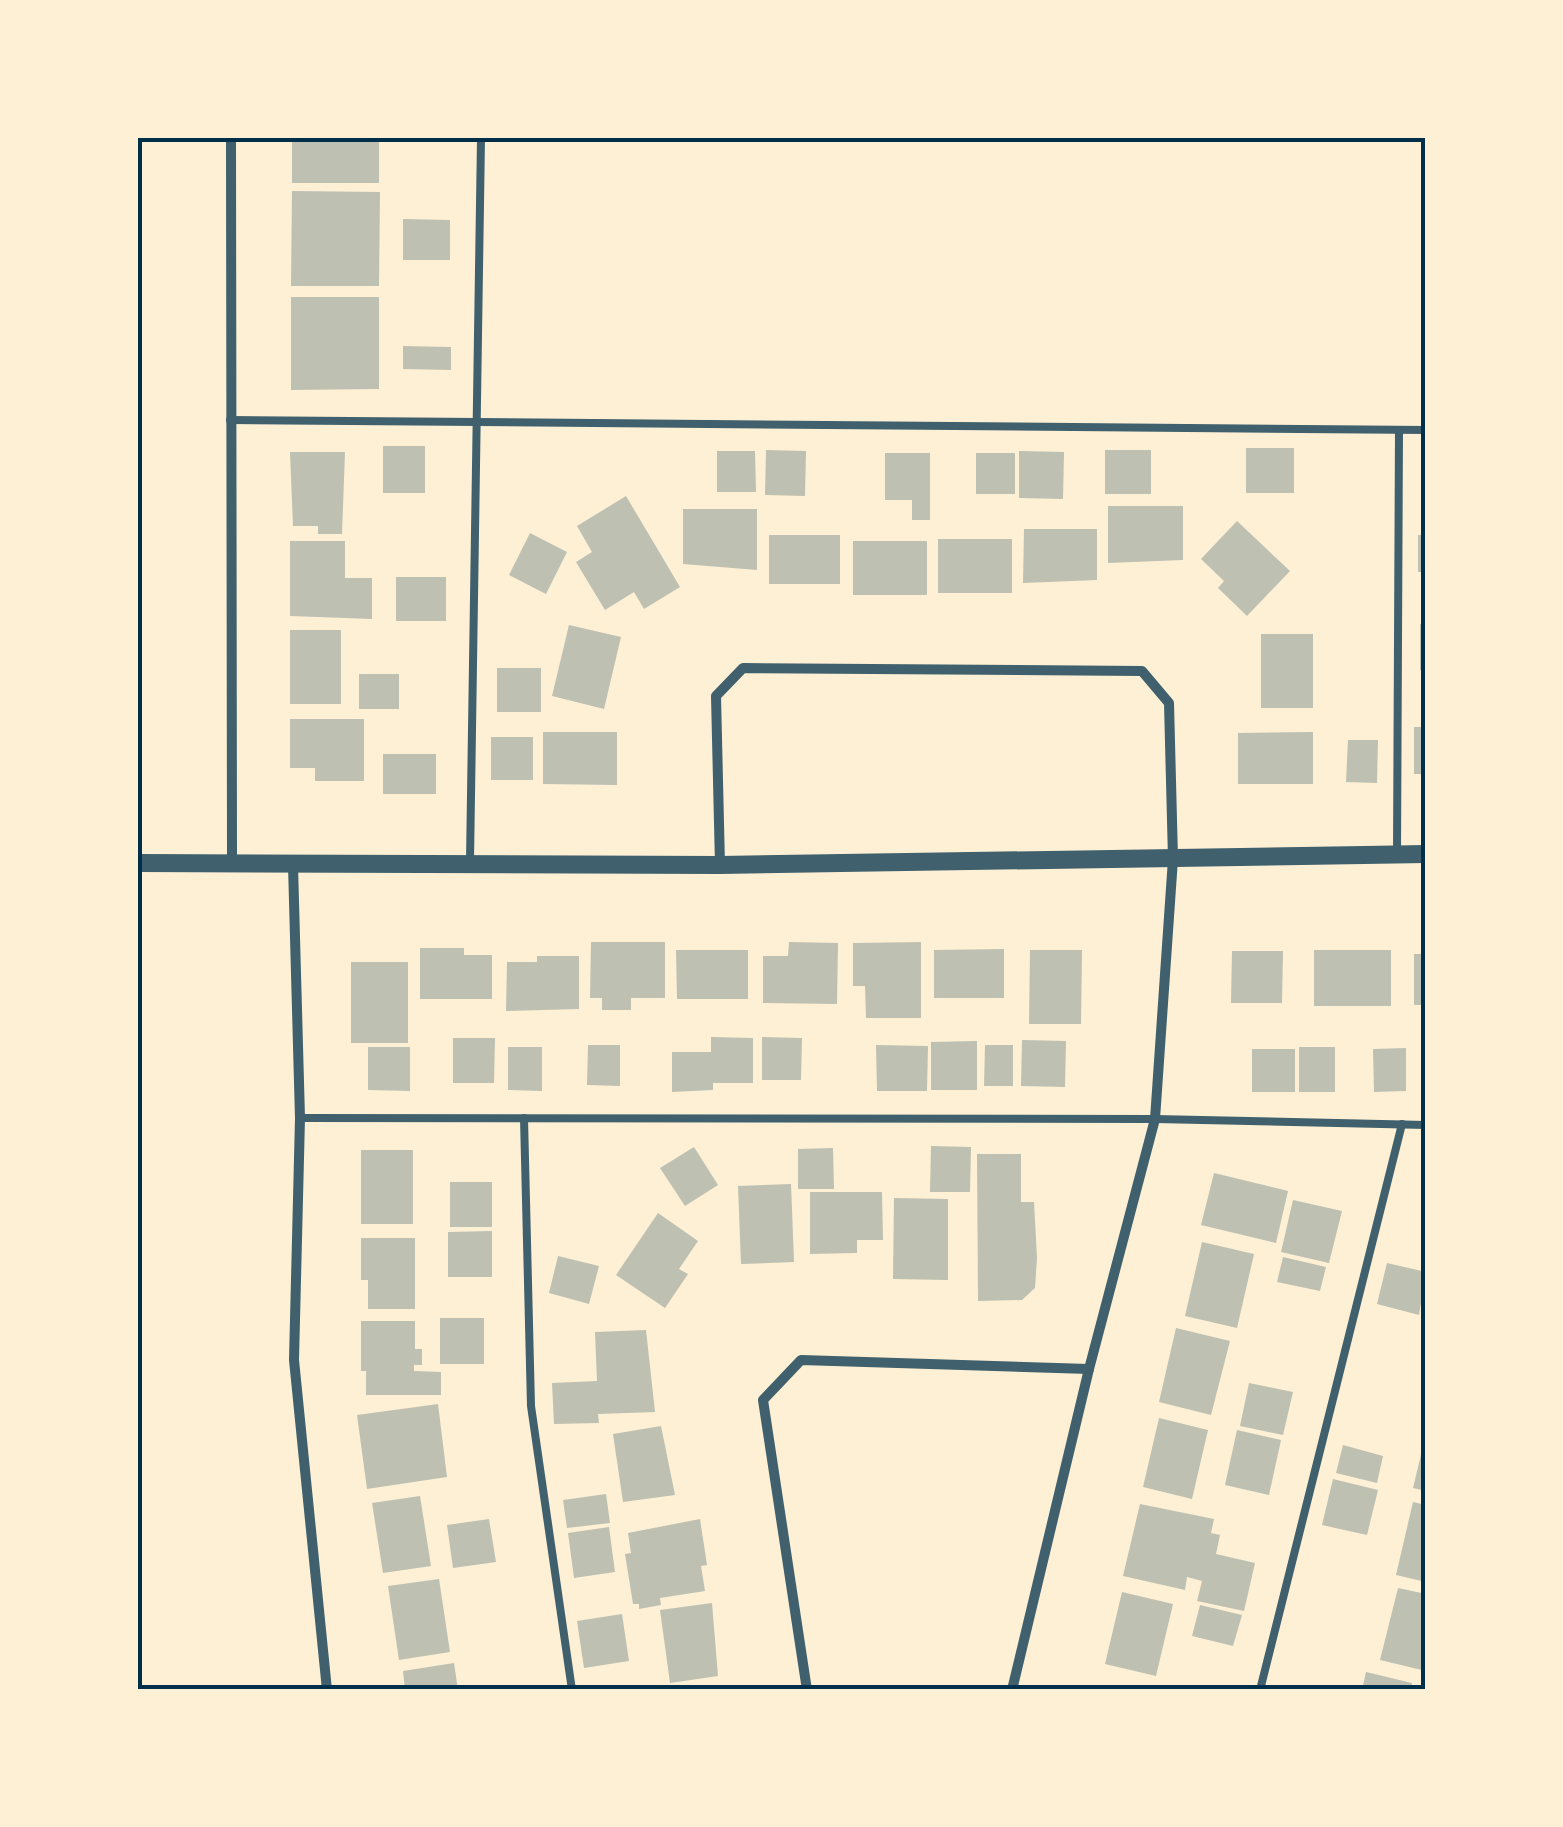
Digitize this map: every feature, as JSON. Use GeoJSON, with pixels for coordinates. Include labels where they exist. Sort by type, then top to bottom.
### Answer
{"type":"FeatureCollection","features":[{"type":"Feature","properties":{"kind":"street"},"geometry":{"type":"LineString","coordinates":[[230,138],[232,863]]}},
{"type":"Feature","properties":{"kind":"street"},"geometry":{"type":"LineString","coordinates":[[720,864],[716,696],[743,668],[1142,670],[1169,703],[1173,859],[1155,1119],[1089,1369],[1012,1690]]}},
{"type":"Feature","properties":{"kind":"street"},"geometry":{"type":"LineString","coordinates":[[138,863],[470,866],[1426,854]]}},
{"type":"Feature","properties":{"kind":"street"},"geometry":{"type":"LineString","coordinates":[[293,865],[300,1118],[294,1360],[327,1690]]}},
{"type":"Feature","properties":{"kind":"street"},"geometry":{"type":"LineString","coordinates":[[808,1690],[763,1400],[801,1360],[1089,1369]]}},
{"type":"Feature","properties":{"kind":"lane"},"geometry":{"type":"LineString","coordinates":[[470,866],[481,138]]}},
{"type":"Feature","properties":{"kind":"lane"},"geometry":{"type":"LineString","coordinates":[[229,420],[1426,430]]}},
{"type":"Feature","properties":{"kind":"lane"},"geometry":{"type":"LineString","coordinates":[[1397,854],[1398,430]]}},
{"type":"Feature","properties":{"kind":"lane"},"geometry":{"type":"LineString","coordinates":[[300,1118],[1155,1119],[1426,1124]]}},
{"type":"Feature","properties":{"kind":"lane"},"geometry":{"type":"LineString","coordinates":[[524,1118],[531,1406],[572,1690]]}},
{"type":"Feature","properties":{"kind":"lane"},"geometry":{"type":"LineString","coordinates":[[1260,1690],[1402,1124]]}},
{"type":"Feature","properties":{"kind":"building"},"geometry":{"type":"Polygon","coordinates":[[[292,138],[379,138],[379,183],[292,183],[292,138]]]}},
{"type":"Feature","properties":{"kind":"building"},"geometry":{"type":"Polygon","coordinates":[[[292,191],[380,192],[379,286],[291,286],[292,191]]]}},
{"type":"Feature","properties":{"kind":"building"},"geometry":{"type":"Polygon","coordinates":[[[403,219],[450,220],[450,260],[403,260],[403,219]]]}},
{"type":"Feature","properties":{"kind":"building"},"geometry":{"type":"Polygon","coordinates":[[[291,297],[379,297],[379,389],[291,390],[291,297]]]}},
{"type":"Feature","properties":{"kind":"building"},"geometry":{"type":"Polygon","coordinates":[[[403,346],[451,347],[451,370],[403,369],[403,346]]]}},
{"type":"Feature","properties":{"kind":"building"},"geometry":{"type":"Polygon","coordinates":[[[383,446],[425,446],[425,493],[383,493],[383,446]]]}},
{"type":"Feature","properties":{"kind":"building"},"geometry":{"type":"Polygon","coordinates":[[[1246,448],[1294,448],[1294,493],[1246,493],[1246,448]]]}},
{"type":"Feature","properties":{"kind":"building"},"geometry":{"type":"Polygon","coordinates":[[[766,450],[806,451],[805,496],[765,495],[766,450]]]}},
{"type":"Feature","properties":{"kind":"building"},"geometry":{"type":"Polygon","coordinates":[[[1105,450],[1151,450],[1151,494],[1105,494],[1105,450]]]}},
{"type":"Feature","properties":{"kind":"building"},"geometry":{"type":"Polygon","coordinates":[[[717,451],[755,451],[756,492],[717,492],[717,451]]]}},
{"type":"Feature","properties":{"kind":"building"},"geometry":{"type":"Polygon","coordinates":[[[1019,451],[1064,452],[1063,499],[1019,498],[1019,451]]]}},
{"type":"Feature","properties":{"kind":"building"},"geometry":{"type":"Polygon","coordinates":[[[290,452],[345,452],[342,534],[318,534],[318,526],[293,526],[290,452]]]}},
{"type":"Feature","properties":{"kind":"building"},"geometry":{"type":"Polygon","coordinates":[[[885,453],[930,453],[930,520],[912,520],[912,500],[885,500],[885,453]]]}},
{"type":"Feature","properties":{"kind":"building"},"geometry":{"type":"Polygon","coordinates":[[[976,453],[1015,453],[1015,494],[976,494],[976,453]]]}},
{"type":"Feature","properties":{"kind":"building"},"geometry":{"type":"Polygon","coordinates":[[[626,496],[680,587],[644,609],[634,592],[605,610],[576,562],[592,552],[577,526],[626,496]]]}},
{"type":"Feature","properties":{"kind":"building"},"geometry":{"type":"Polygon","coordinates":[[[1108,506],[1183,506],[1183,560],[1108,563],[1108,506]]]}},
{"type":"Feature","properties":{"kind":"building"},"geometry":{"type":"Polygon","coordinates":[[[683,509],[757,509],[757,570],[683,564],[683,509]]]}},
{"type":"Feature","properties":{"kind":"building"},"geometry":{"type":"Polygon","coordinates":[[[1237,521],[1290,571],[1247,616],[1218,588],[1224,581],[1201,559],[1237,521]]]}},
{"type":"Feature","properties":{"kind":"building"},"geometry":{"type":"Polygon","coordinates":[[[1024,529],[1097,529],[1097,580],[1023,583],[1024,529]]]}},
{"type":"Feature","properties":{"kind":"building"},"geometry":{"type":"Polygon","coordinates":[[[530,533],[567,552],[546,594],[509,575],[530,533]]]}},
{"type":"Feature","properties":{"kind":"building"},"geometry":{"type":"Polygon","coordinates":[[[769,535],[840,535],[840,584],[769,584],[769,535]]]}},
{"type":"Feature","properties":{"kind":"building"},"geometry":{"type":"Polygon","coordinates":[[[1418,535],[1426,535],[1426,572],[1418,572],[1418,535]]]}},
{"type":"Feature","properties":{"kind":"building"},"geometry":{"type":"Polygon","coordinates":[[[938,539],[1012,539],[1012,593],[938,593],[938,539]]]}},
{"type":"Feature","properties":{"kind":"building"},"geometry":{"type":"Polygon","coordinates":[[[290,541],[345,541],[345,578],[372,578],[372,619],[290,616],[290,541]]]}},
{"type":"Feature","properties":{"kind":"building"},"geometry":{"type":"Polygon","coordinates":[[[853,541],[927,541],[927,595],[853,595],[853,541]]]}},
{"type":"Feature","properties":{"kind":"building"},"geometry":{"type":"Polygon","coordinates":[[[396,577],[446,577],[446,621],[396,621],[396,577]]]}},
{"type":"Feature","properties":{"kind":"building"},"geometry":{"type":"Polygon","coordinates":[[[1420,624],[1426,624],[1426,670],[1420,670],[1420,624]]]}},
{"type":"Feature","properties":{"kind":"building"},"geometry":{"type":"Polygon","coordinates":[[[569,625],[621,637],[604,709],[552,696],[569,625]]]}},
{"type":"Feature","properties":{"kind":"building"},"geometry":{"type":"Polygon","coordinates":[[[290,630],[341,630],[341,704],[290,704],[290,630]]]}},
{"type":"Feature","properties":{"kind":"building"},"geometry":{"type":"Polygon","coordinates":[[[1261,634],[1313,634],[1313,708],[1261,708],[1261,634]]]}},
{"type":"Feature","properties":{"kind":"building"},"geometry":{"type":"Polygon","coordinates":[[[497,668],[541,668],[541,712],[497,712],[497,668]]]}},
{"type":"Feature","properties":{"kind":"building"},"geometry":{"type":"Polygon","coordinates":[[[359,674],[399,674],[399,709],[359,709],[359,674]]]}},
{"type":"Feature","properties":{"kind":"building"},"geometry":{"type":"Polygon","coordinates":[[[290,719],[364,719],[364,781],[315,781],[315,768],[290,768],[290,719]]]}},
{"type":"Feature","properties":{"kind":"building"},"geometry":{"type":"Polygon","coordinates":[[[1414,727],[1426,727],[1426,774],[1414,774],[1414,727]]]}},
{"type":"Feature","properties":{"kind":"building"},"geometry":{"type":"Polygon","coordinates":[[[543,732],[617,732],[617,785],[543,784],[543,732]]]}},
{"type":"Feature","properties":{"kind":"building"},"geometry":{"type":"Polygon","coordinates":[[[1313,732],[1313,784],[1238,784],[1238,733],[1313,732]]]}},
{"type":"Feature","properties":{"kind":"building"},"geometry":{"type":"Polygon","coordinates":[[[491,737],[533,737],[533,780],[491,780],[491,737]]]}},
{"type":"Feature","properties":{"kind":"building"},"geometry":{"type":"Polygon","coordinates":[[[1348,740],[1378,740],[1377,783],[1346,782],[1348,740]]]}},
{"type":"Feature","properties":{"kind":"building"},"geometry":{"type":"Polygon","coordinates":[[[383,754],[436,754],[436,794],[383,794],[383,754]]]}},
{"type":"Feature","properties":{"kind":"building"},"geometry":{"type":"Polygon","coordinates":[[[591,942],[665,942],[665,998],[631,998],[631,1010],[602,1010],[602,998],[590,998],[591,942]]]}},
{"type":"Feature","properties":{"kind":"building"},"geometry":{"type":"Polygon","coordinates":[[[789,942],[838,943],[837,1004],[763,1003],[763,956],[788,956],[789,942]]]}},
{"type":"Feature","properties":{"kind":"building"},"geometry":{"type":"Polygon","coordinates":[[[921,942],[921,1018],[866,1018],[865,986],[853,986],[853,943],[921,942]]]}},
{"type":"Feature","properties":{"kind":"building"},"geometry":{"type":"Polygon","coordinates":[[[420,948],[464,948],[464,955],[492,955],[492,999],[420,999],[420,948]]]}},
{"type":"Feature","properties":{"kind":"building"},"geometry":{"type":"Polygon","coordinates":[[[1004,949],[1004,998],[934,998],[934,950],[1004,949]]]}},
{"type":"Feature","properties":{"kind":"building"},"geometry":{"type":"Polygon","coordinates":[[[676,950],[748,950],[748,999],[677,999],[676,950]]]}},
{"type":"Feature","properties":{"kind":"building"},"geometry":{"type":"Polygon","coordinates":[[[1030,950],[1082,950],[1081,1024],[1029,1024],[1030,950]]]}},
{"type":"Feature","properties":{"kind":"building"},"geometry":{"type":"Polygon","coordinates":[[[1314,950],[1391,950],[1391,1006],[1314,1006],[1314,950]]]}},
{"type":"Feature","properties":{"kind":"building"},"geometry":{"type":"Polygon","coordinates":[[[1232,951],[1283,951],[1282,1003],[1231,1003],[1232,951]]]}},
{"type":"Feature","properties":{"kind":"building"},"geometry":{"type":"Polygon","coordinates":[[[1414,954],[1426,954],[1426,1005],[1414,1005],[1414,954]]]}},
{"type":"Feature","properties":{"kind":"building"},"geometry":{"type":"Polygon","coordinates":[[[537,956],[579,956],[579,1009],[506,1011],[507,962],[537,962],[537,956]]]}},
{"type":"Feature","properties":{"kind":"building"},"geometry":{"type":"Polygon","coordinates":[[[351,962],[408,962],[408,1043],[351,1043],[351,962]]]}},
{"type":"Feature","properties":{"kind":"building"},"geometry":{"type":"Polygon","coordinates":[[[711,1037],[753,1038],[753,1083],[713,1083],[713,1090],[672,1092],[672,1052],[711,1052],[711,1037]]]}},
{"type":"Feature","properties":{"kind":"building"},"geometry":{"type":"Polygon","coordinates":[[[762,1037],[802,1038],[801,1080],[762,1080],[762,1037]]]}},
{"type":"Feature","properties":{"kind":"building"},"geometry":{"type":"Polygon","coordinates":[[[453,1038],[495,1038],[494,1083],[453,1083],[453,1038]]]}},
{"type":"Feature","properties":{"kind":"building"},"geometry":{"type":"Polygon","coordinates":[[[1022,1040],[1066,1041],[1065,1087],[1021,1086],[1022,1040]]]}},
{"type":"Feature","properties":{"kind":"building"},"geometry":{"type":"Polygon","coordinates":[[[977,1041],[977,1090],[931,1090],[931,1042],[977,1041]]]}},
{"type":"Feature","properties":{"kind":"building"},"geometry":{"type":"Polygon","coordinates":[[[588,1045],[620,1045],[620,1086],[587,1085],[588,1045]]]}},
{"type":"Feature","properties":{"kind":"building"},"geometry":{"type":"Polygon","coordinates":[[[876,1045],[928,1046],[927,1091],[877,1091],[876,1045]]]}},
{"type":"Feature","properties":{"kind":"building"},"geometry":{"type":"Polygon","coordinates":[[[985,1045],[1013,1045],[1013,1086],[984,1086],[985,1045]]]}},
{"type":"Feature","properties":{"kind":"building"},"geometry":{"type":"Polygon","coordinates":[[[368,1047],[410,1047],[410,1091],[368,1090],[368,1047]]]}},
{"type":"Feature","properties":{"kind":"building"},"geometry":{"type":"Polygon","coordinates":[[[508,1047],[542,1047],[542,1091],[508,1090],[508,1047]]]}},
{"type":"Feature","properties":{"kind":"building"},"geometry":{"type":"Polygon","coordinates":[[[1299,1047],[1335,1047],[1335,1092],[1299,1092],[1299,1047]]]}},
{"type":"Feature","properties":{"kind":"building"},"geometry":{"type":"Polygon","coordinates":[[[1406,1048],[1406,1091],[1374,1092],[1373,1049],[1406,1048]]]}},
{"type":"Feature","properties":{"kind":"building"},"geometry":{"type":"Polygon","coordinates":[[[1252,1049],[1295,1049],[1295,1092],[1252,1092],[1252,1049]]]}},
{"type":"Feature","properties":{"kind":"building"},"geometry":{"type":"Polygon","coordinates":[[[931,1146],[971,1147],[970,1192],[930,1192],[931,1146]]]}},
{"type":"Feature","properties":{"kind":"building"},"geometry":{"type":"Polygon","coordinates":[[[694,1147],[718,1185],[685,1206],[660,1168],[694,1147]]]}},
{"type":"Feature","properties":{"kind":"building"},"geometry":{"type":"Polygon","coordinates":[[[833,1148],[834,1189],[798,1189],[798,1149],[833,1148]]]}},
{"type":"Feature","properties":{"kind":"building"},"geometry":{"type":"Polygon","coordinates":[[[361,1150],[413,1150],[413,1224],[361,1224],[361,1150]]]}},
{"type":"Feature","properties":{"kind":"building"},"geometry":{"type":"Polygon","coordinates":[[[977,1154],[1021,1154],[1021,1202],[1034,1202],[1037,1258],[1035,1288],[1022,1300],[978,1301],[977,1154]]]}},
{"type":"Feature","properties":{"kind":"building"},"geometry":{"type":"Polygon","coordinates":[[[1214,1173],[1288,1191],[1276,1243],[1201,1225],[1214,1173]]]}},
{"type":"Feature","properties":{"kind":"building"},"geometry":{"type":"Polygon","coordinates":[[[450,1182],[492,1182],[492,1227],[450,1227],[450,1182]]]}},
{"type":"Feature","properties":{"kind":"building"},"geometry":{"type":"Polygon","coordinates":[[[791,1184],[794,1262],[741,1264],[738,1186],[791,1184]]]}},
{"type":"Feature","properties":{"kind":"building"},"geometry":{"type":"Polygon","coordinates":[[[810,1192],[882,1192],[883,1240],[857,1240],[857,1253],[810,1254],[810,1192]]]}},
{"type":"Feature","properties":{"kind":"building"},"geometry":{"type":"Polygon","coordinates":[[[894,1198],[948,1199],[948,1280],[893,1279],[894,1198]]]}},
{"type":"Feature","properties":{"kind":"building"},"geometry":{"type":"Polygon","coordinates":[[[1293,1200],[1342,1211],[1329,1263],[1281,1252],[1293,1200]]]}},
{"type":"Feature","properties":{"kind":"building"},"geometry":{"type":"Polygon","coordinates":[[[658,1213],[698,1241],[679,1269],[688,1274],[665,1308],[616,1275],[658,1213]]]}},
{"type":"Feature","properties":{"kind":"building"},"geometry":{"type":"Polygon","coordinates":[[[492,1231],[492,1277],[448,1277],[448,1232],[492,1231]]]}},
{"type":"Feature","properties":{"kind":"building"},"geometry":{"type":"Polygon","coordinates":[[[361,1238],[415,1238],[415,1309],[368,1309],[368,1280],[361,1280],[361,1238]]]}},
{"type":"Feature","properties":{"kind":"building"},"geometry":{"type":"Polygon","coordinates":[[[1202,1242],[1254,1254],[1237,1328],[1185,1316],[1202,1242]]]}},
{"type":"Feature","properties":{"kind":"building"},"geometry":{"type":"Polygon","coordinates":[[[558,1256],[599,1266],[589,1304],[549,1293],[558,1256]]]}},
{"type":"Feature","properties":{"kind":"building"},"geometry":{"type":"Polygon","coordinates":[[[1283,1257],[1326,1267],[1320,1291],[1277,1282],[1283,1257]]]}},
{"type":"Feature","properties":{"kind":"building"},"geometry":{"type":"Polygon","coordinates":[[[1387,1263],[1426,1272],[1419,1315],[1377,1304],[1387,1263]]]}},
{"type":"Feature","properties":{"kind":"building"},"geometry":{"type":"Polygon","coordinates":[[[440,1318],[484,1318],[484,1364],[440,1364],[440,1318]]]}},
{"type":"Feature","properties":{"kind":"building"},"geometry":{"type":"Polygon","coordinates":[[[361,1321],[415,1321],[415,1349],[422,1349],[422,1365],[414,1365],[414,1371],[441,1372],[441,1395],[366,1395],[366,1371],[361,1371],[361,1321]]]}},
{"type":"Feature","properties":{"kind":"building"},"geometry":{"type":"Polygon","coordinates":[[[1176,1328],[1230,1341],[1211,1415],[1159,1402],[1176,1328]]]}},
{"type":"Feature","properties":{"kind":"building"},"geometry":{"type":"Polygon","coordinates":[[[646,1330],[655,1412],[598,1414],[599,1423],[554,1424],[552,1383],[597,1381],[595,1332],[646,1330]]]}},
{"type":"Feature","properties":{"kind":"building"},"geometry":{"type":"Polygon","coordinates":[[[1249,1383],[1293,1392],[1283,1435],[1240,1426],[1249,1383]]]}},
{"type":"Feature","properties":{"kind":"building"},"geometry":{"type":"Polygon","coordinates":[[[438,1404],[447,1477],[367,1489],[357,1415],[438,1404]]]}},
{"type":"Feature","properties":{"kind":"building"},"geometry":{"type":"Polygon","coordinates":[[[1159,1418],[1208,1430],[1192,1499],[1143,1487],[1159,1418]]]}},
{"type":"Feature","properties":{"kind":"building"},"geometry":{"type":"Polygon","coordinates":[[[661,1426],[675,1495],[623,1502],[613,1434],[661,1426]]]}},
{"type":"Feature","properties":{"kind":"building"},"geometry":{"type":"Polygon","coordinates":[[[1237,1430],[1281,1440],[1269,1495],[1225,1485],[1237,1430]]]}},
{"type":"Feature","properties":{"kind":"building"},"geometry":{"type":"Polygon","coordinates":[[[1426,1442],[1426,1491],[1413,1488],[1426,1442]]]}},
{"type":"Feature","properties":{"kind":"building"},"geometry":{"type":"Polygon","coordinates":[[[1343,1445],[1383,1456],[1377,1483],[1336,1473],[1343,1445]]]}},
{"type":"Feature","properties":{"kind":"building"},"geometry":{"type":"Polygon","coordinates":[[[1333,1479],[1378,1490],[1367,1535],[1322,1525],[1333,1479]]]}},
{"type":"Feature","properties":{"kind":"building"},"geometry":{"type":"Polygon","coordinates":[[[606,1494],[610,1523],[567,1528],[563,1500],[606,1494]]]}},
{"type":"Feature","properties":{"kind":"building"},"geometry":{"type":"Polygon","coordinates":[[[420,1496],[431,1566],[383,1573],[372,1503],[420,1496]]]}},
{"type":"Feature","properties":{"kind":"building"},"geometry":{"type":"Polygon","coordinates":[[[1413,1502],[1426,1505],[1426,1582],[1396,1575],[1413,1502]]]}},
{"type":"Feature","properties":{"kind":"building"},"geometry":{"type":"Polygon","coordinates":[[[1140,1504],[1214,1519],[1211,1533],[1220,1535],[1216,1554],[1255,1563],[1244,1611],[1197,1601],[1202,1581],[1187,1577],[1185,1590],[1123,1576],[1140,1504]]]}},
{"type":"Feature","properties":{"kind":"building"},"geometry":{"type":"Polygon","coordinates":[[[489,1519],[496,1562],[453,1568],[447,1525],[489,1519]]]}},
{"type":"Feature","properties":{"kind":"building"},"geometry":{"type":"Polygon","coordinates":[[[700,1519],[707,1565],[701,1566],[705,1591],[660,1598],[661,1605],[639,1609],[639,1604],[633,1604],[625,1554],[631,1553],[628,1533],[700,1519]]]}},
{"type":"Feature","properties":{"kind":"building"},"geometry":{"type":"Polygon","coordinates":[[[609,1527],[615,1572],[574,1578],[568,1533],[609,1527]]]}},
{"type":"Feature","properties":{"kind":"building"},"geometry":{"type":"Polygon","coordinates":[[[439,1579],[450,1652],[399,1660],[388,1586],[439,1579]]]}},
{"type":"Feature","properties":{"kind":"building"},"geometry":{"type":"Polygon","coordinates":[[[1398,1588],[1426,1594],[1426,1671],[1380,1660],[1398,1588]]]}},
{"type":"Feature","properties":{"kind":"building"},"geometry":{"type":"Polygon","coordinates":[[[1122,1592],[1173,1604],[1156,1676],[1105,1664],[1122,1592]]]}},
{"type":"Feature","properties":{"kind":"building"},"geometry":{"type":"Polygon","coordinates":[[[712,1603],[718,1676],[670,1683],[660,1610],[712,1603]]]}},
{"type":"Feature","properties":{"kind":"building"},"geometry":{"type":"Polygon","coordinates":[[[1200,1605],[1242,1615],[1233,1646],[1192,1636],[1200,1605]]]}},
{"type":"Feature","properties":{"kind":"building"},"geometry":{"type":"Polygon","coordinates":[[[622,1614],[629,1661],[584,1668],[577,1621],[622,1614]]]}},
{"type":"Feature","properties":{"kind":"building"},"geometry":{"type":"Polygon","coordinates":[[[454,1663],[458,1690],[405,1690],[403,1671],[454,1663]]]}},
{"type":"Feature","properties":{"kind":"building"},"geometry":{"type":"Polygon","coordinates":[[[1366,1672],[1412,1683],[1411,1690],[1362,1690],[1366,1672]]]}}]}
